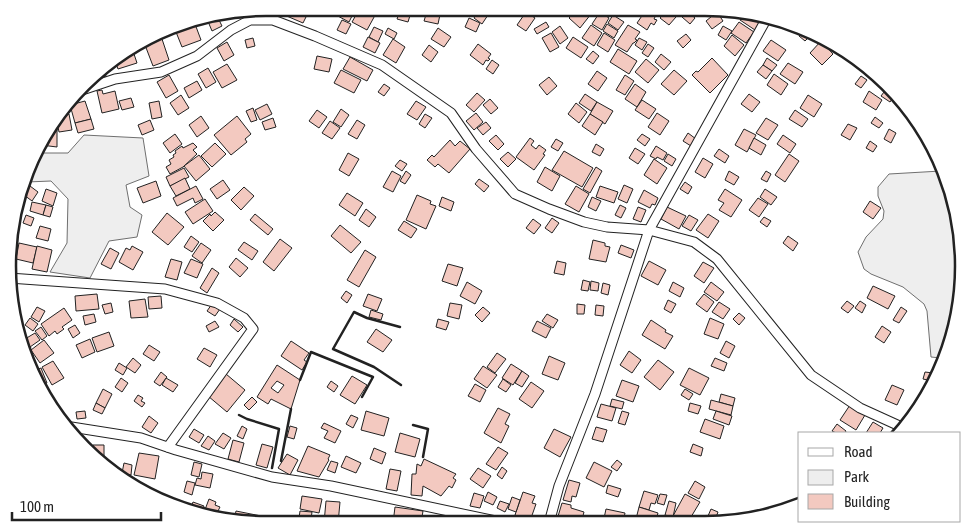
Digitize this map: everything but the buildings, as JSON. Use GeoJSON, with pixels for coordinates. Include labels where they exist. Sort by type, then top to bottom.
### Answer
{"type":"FeatureCollection","features":[{"type":"Feature","properties":{"kind":"street"},"geometry":{"type":"LineString","coordinates":[[91,87],[115,79],[161,72],[197,56],[231,30],[250,20],[273,20],[382,65],[451,113],[476,149],[515,194],[584,222],[607,227],[649,230],[694,242],[717,259],[811,375],[860,408],[898,425]]}},
{"type":"Feature","properties":{"kind":"street"},"geometry":{"type":"LineString","coordinates":[[551,516],[559,486],[595,394],[649,230],[764,23]]}},
{"type":"Feature","properties":{"kind":"street"},"geometry":{"type":"LineString","coordinates":[[17,279],[165,289],[217,303],[244,318],[253,329],[168,447]]}},
{"type":"Feature","properties":{"kind":"street"},"geometry":{"type":"LineString","coordinates":[[75,428],[141,438],[272,477],[331,486],[472,516]]}},
{"type":"Feature","properties":{"kind":"green space"},"geometry":{"type":"Polygon","coordinates":[[[84,135],[143,138],[149,176],[126,185],[130,207],[142,215],[137,237],[109,241],[90,278],[50,272],[67,243],[68,199],[51,181],[31,182],[44,153],[68,153],[84,135]]]}},
{"type":"Feature","properties":{"kind":"green space"},"geometry":{"type":"Polygon","coordinates":[[[936,171],[946,201],[953,233],[955,266],[950,315],[937,358],[931,357],[927,311],[924,304],[903,287],[871,274],[864,269],[858,252],[866,237],[883,219],[884,211],[878,196],[878,187],[889,174],[936,171]]]}},
{"type":"Feature","properties":{"kind":"wall"},"geometry":{"type":"LineString","coordinates":[[400,327],[367,318],[354,312],[333,349],[374,367],[401,385]]}},
{"type":"Feature","properties":{"kind":"wall"},"geometry":{"type":"LineString","coordinates":[[300,380],[311,352],[373,377],[362,397]]}},
{"type":"Feature","properties":{"kind":"wall"},"geometry":{"type":"LineString","coordinates":[[281,461],[291,409]]}},
{"type":"Feature","properties":{"kind":"wall"},"geometry":{"type":"LineString","coordinates":[[239,415],[279,429],[272,468]]}},
{"type":"Feature","properties":{"kind":"wall"},"geometry":{"type":"LineString","coordinates":[[413,425],[428,429],[423,457]]}}]}
